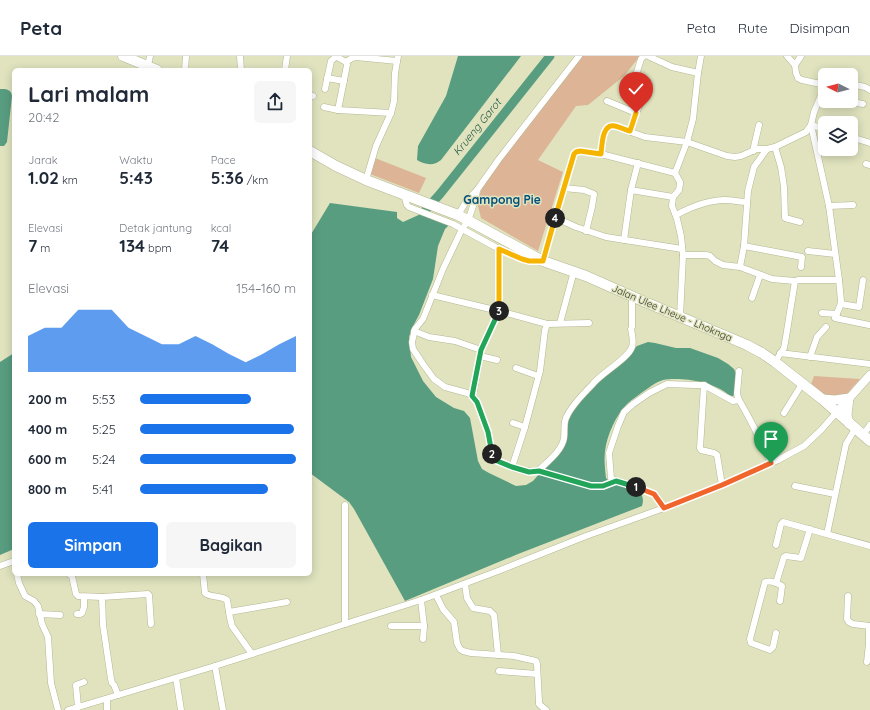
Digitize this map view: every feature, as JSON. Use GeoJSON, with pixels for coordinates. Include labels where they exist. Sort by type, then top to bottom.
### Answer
{"type":"FeatureCollection","features":[{"type":"Feature","properties":{"kind":"highway"},"geometry":{"type":"LineString","coordinates":[[123,56],[152,64]]}},
{"type":"Feature","properties":{"kind":"highway","name":"Jalan Ulee Lheue - Lhoknga"},"geometry":{"type":"LineString","coordinates":[[312,153],[366,180],[404,195],[416,205],[456,218],[465,225],[543,261],[574,271],[680,318],[777,358],[802,384],[859,432]]}},
{"type":"Feature","properties":{"kind":"main road"},"geometry":{"type":"LineString","coordinates":[[836,412],[870,375]]}},
{"type":"Feature","properties":{"kind":"main road"},"geometry":{"type":"LineString","coordinates":[[822,400],[849,398]]}},
{"type":"Feature","properties":{"kind":"main road"},"geometry":{"type":"LineString","coordinates":[[849,398],[847,415],[859,432]]}},
{"type":"Feature","properties":{"kind":"street"},"geometry":{"type":"LineString","coordinates":[[185,68],[186,56]]}},
{"type":"Feature","properties":{"kind":"street"},"geometry":{"type":"LineString","coordinates":[[240,56],[240,68]]}},
{"type":"Feature","properties":{"kind":"street"},"geometry":{"type":"LineString","coordinates":[[285,68],[286,56]]}},
{"type":"Feature","properties":{"kind":"street"},"geometry":{"type":"LineString","coordinates":[[325,89],[331,60],[337,56],[346,62],[347,68],[338,110]]}},
{"type":"Feature","properties":{"kind":"street"},"geometry":{"type":"LineString","coordinates":[[346,62],[356,56],[398,58],[395,73],[394,100],[391,113],[376,146],[366,180]]}},
{"type":"Feature","properties":{"kind":"street"},"geometry":{"type":"LineString","coordinates":[[456,218],[467,200],[477,190],[486,175],[579,56]]}},
{"type":"Feature","properties":{"kind":"street"},"geometry":{"type":"LineString","coordinates":[[630,131],[636,113],[649,85],[648,81],[637,77],[636,75],[641,59],[644,56]]}},
{"type":"Feature","properties":{"kind":"street"},"geometry":{"type":"LineString","coordinates":[[648,56],[672,67],[698,73]]}},
{"type":"Feature","properties":{"kind":"street"},"geometry":{"type":"LineString","coordinates":[[675,173],[687,142],[693,119],[701,56]]}},
{"type":"Feature","properties":{"kind":"street"},"geometry":{"type":"LineString","coordinates":[[787,56],[795,65],[798,78],[818,83]]}},
{"type":"Feature","properties":{"kind":"street"},"geometry":{"type":"LineString","coordinates":[[795,65],[801,56]]}},
{"type":"Feature","properties":{"kind":"street"},"geometry":{"type":"LineString","coordinates":[[328,78],[344,81]]}},
{"type":"Feature","properties":{"kind":"street"},"geometry":{"type":"LineString","coordinates":[[858,86],[870,90]]}},
{"type":"Feature","properties":{"kind":"street"},"geometry":{"type":"LineString","coordinates":[[607,101],[636,113]]}},
{"type":"Feature","properties":{"kind":"street"},"geometry":{"type":"LineString","coordinates":[[858,103],[863,104]]}},
{"type":"Feature","properties":{"kind":"street"},"geometry":{"type":"LineString","coordinates":[[601,154],[605,130],[608,127],[614,126],[645,138],[687,142],[726,156],[741,156],[757,149],[775,148],[806,132],[811,125],[814,112],[818,105]]}},
{"type":"Feature","properties":{"kind":"street"},"geometry":{"type":"LineString","coordinates":[[324,107],[338,110],[391,113]]}},
{"type":"Feature","properties":{"kind":"street"},"geometry":{"type":"LineString","coordinates":[[753,151],[759,125]]}},
{"type":"Feature","properties":{"kind":"street"},"geometry":{"type":"LineString","coordinates":[[811,125],[818,127]]}},
{"type":"Feature","properties":{"kind":"street"},"geometry":{"type":"LineString","coordinates":[[811,125],[829,206],[839,280],[841,304],[835,318],[869,325]]}},
{"type":"Feature","properties":{"kind":"street"},"geometry":{"type":"LineString","coordinates":[[858,139],[870,143]]}},
{"type":"Feature","properties":{"kind":"street"},"geometry":{"type":"LineString","coordinates":[[775,148],[781,167],[784,187],[785,218],[800,222]]}},
{"type":"Feature","properties":{"kind":"street"},"geometry":{"type":"LineString","coordinates":[[740,267],[744,246],[748,191],[754,167],[767,149]]}},
{"type":"Feature","properties":{"kind":"street"},"geometry":{"type":"LineString","coordinates":[[465,225],[499,249],[529,261],[543,261],[554,218],[574,154],[576,152],[580,151],[601,154],[675,173],[680,184],[673,197],[672,206],[676,215],[683,252],[680,318]]}},
{"type":"Feature","properties":{"kind":"street"},"geometry":{"type":"LineString","coordinates":[[624,240],[631,190],[638,163]]}},
{"type":"Feature","properties":{"kind":"street"},"geometry":{"type":"LineString","coordinates":[[564,188],[584,190],[594,194],[586,231]]}},
{"type":"Feature","properties":{"kind":"street"},"geometry":{"type":"LineString","coordinates":[[477,190],[476,197],[465,225],[432,295],[423,318],[414,331],[412,342],[413,348],[434,378],[445,387],[467,393],[477,402],[488,432],[491,452],[495,459],[512,467],[529,472],[538,471],[591,486],[603,486],[615,482],[621,482],[652,493],[656,496],[664,508]]}},
{"type":"Feature","properties":{"kind":"street"},"geometry":{"type":"LineString","coordinates":[[631,190],[673,197]]}},
{"type":"Feature","properties":{"kind":"street"},"geometry":{"type":"LineString","coordinates":[[676,215],[693,206],[713,201],[724,200],[747,202]]}},
{"type":"Feature","properties":{"kind":"street"},"geometry":{"type":"LineString","coordinates":[[829,206],[853,205]]}},
{"type":"Feature","properties":{"kind":"street"},"geometry":{"type":"LineString","coordinates":[[554,218],[586,231],[606,237],[710,256],[715,261],[723,265],[740,267],[772,279],[795,281],[839,280]]}},
{"type":"Feature","properties":{"kind":"street"},"geometry":{"type":"LineString","coordinates":[[744,246],[802,257],[801,267]]}},
{"type":"Feature","properties":{"kind":"street"},"geometry":{"type":"LineString","coordinates":[[472,396],[481,353],[498,311],[499,249]]}},
{"type":"Feature","properties":{"kind":"street"},"geometry":{"type":"LineString","coordinates":[[808,252],[835,254]]}},
{"type":"Feature","properties":{"kind":"street"},"geometry":{"type":"LineString","coordinates":[[560,323],[574,271]]}},
{"type":"Feature","properties":{"kind":"street"},"geometry":{"type":"LineString","coordinates":[[752,298],[760,274]]}},
{"type":"Feature","properties":{"kind":"street"},"geometry":{"type":"LineString","coordinates":[[841,304],[859,307],[863,280]]}},
{"type":"Feature","properties":{"kind":"street"},"geometry":{"type":"LineString","coordinates":[[777,358],[784,348],[795,281]]}},
{"type":"Feature","properties":{"kind":"street"},"geometry":{"type":"LineString","coordinates":[[432,295],[547,324],[589,323]]}},
{"type":"Feature","properties":{"kind":"street"},"geometry":{"type":"LineString","coordinates":[[538,471],[562,444],[566,417],[571,410],[594,381],[632,348],[632,296]]}},
{"type":"Feature","properties":{"kind":"street"},"geometry":{"type":"LineString","coordinates":[[822,313],[837,314]]}},
{"type":"Feature","properties":{"kind":"street"},"geometry":{"type":"LineString","coordinates":[[512,467],[525,427],[540,371],[547,324]]}},
{"type":"Feature","properties":{"kind":"street"},"geometry":{"type":"LineString","coordinates":[[810,357],[817,337],[826,327]]}},
{"type":"Feature","properties":{"kind":"street"},"geometry":{"type":"LineString","coordinates":[[414,331],[429,337],[455,342],[497,360]]}},
{"type":"Feature","properties":{"kind":"street"},"geometry":{"type":"LineString","coordinates":[[777,358],[810,357],[870,364]]}},
{"type":"Feature","properties":{"kind":"street"},"geometry":{"type":"LineString","coordinates":[[516,368],[538,376]]}},
{"type":"Feature","properties":{"kind":"street"},"geometry":{"type":"LineString","coordinates":[[739,371],[737,394],[739,400],[771,463]]}},
{"type":"Feature","properties":{"kind":"street"},"geometry":{"type":"LineString","coordinates":[[615,482],[611,477],[609,452],[618,426],[624,412],[649,393],[667,384],[704,386],[733,401],[739,400]]}},
{"type":"Feature","properties":{"kind":"street"},"geometry":{"type":"LineString","coordinates":[[784,413],[802,384]]}},
{"type":"Feature","properties":{"kind":"street"},"geometry":{"type":"LineString","coordinates":[[704,386],[700,448],[701,450],[717,455],[722,485]]}},
{"type":"Feature","properties":{"kind":"street"},"geometry":{"type":"LineString","coordinates":[[68,710],[215,666],[436,595],[586,536],[664,508],[722,485],[804,446],[821,430],[836,412]]}},
{"type":"Feature","properties":{"kind":"street"},"geometry":{"type":"LineString","coordinates":[[513,423],[525,427]]}},
{"type":"Feature","properties":{"kind":"street"},"geometry":{"type":"LineString","coordinates":[[827,534],[846,444],[859,432],[870,425]]}},
{"type":"Feature","properties":{"kind":"street"},"geometry":{"type":"LineString","coordinates":[[794,486],[835,494]]}},
{"type":"Feature","properties":{"kind":"street"},"geometry":{"type":"LineString","coordinates":[[345,506],[345,624]]}},
{"type":"Feature","properties":{"kind":"street"},"geometry":{"type":"LineString","coordinates":[[776,545],[782,522],[870,546]]}},
{"type":"Feature","properties":{"kind":"street"},"geometry":{"type":"LineString","coordinates":[[776,583],[784,557],[801,558],[810,529]]}},
{"type":"Feature","properties":{"kind":"street"},"geometry":{"type":"LineString","coordinates":[[0,566],[12,562]]}},
{"type":"Feature","properties":{"kind":"street"},"geometry":{"type":"LineString","coordinates":[[18,576],[19,583],[25,596],[34,601],[38,606],[42,624],[48,637],[52,683],[58,710]]}},
{"type":"Feature","properties":{"kind":"street"},"geometry":{"type":"LineString","coordinates":[[72,576],[76,595],[78,597],[148,594],[150,599],[152,624]]}},
{"type":"Feature","properties":{"kind":"street"},"geometry":{"type":"LineString","coordinates":[[203,576],[205,593],[208,596],[224,597],[227,600],[232,626],[252,654]]}},
{"type":"Feature","properties":{"kind":"street"},"geometry":{"type":"LineString","coordinates":[[776,633],[773,648],[771,650],[751,643],[750,640],[764,584],[767,582],[776,583],[782,587],[780,601]]}},
{"type":"Feature","properties":{"kind":"street"},"geometry":{"type":"LineString","coordinates":[[465,584],[467,598],[473,608],[490,611],[494,615],[498,655]]}},
{"type":"Feature","properties":{"kind":"street"},"geometry":{"type":"LineString","coordinates":[[436,595],[454,622],[457,643],[460,649],[471,653],[514,656],[534,660],[537,664],[539,704],[546,710]]}},
{"type":"Feature","properties":{"kind":"street"},"geometry":{"type":"LineString","coordinates":[[848,596],[847,619],[849,622],[869,626],[867,662]]}},
{"type":"Feature","properties":{"kind":"street"},"geometry":{"type":"LineString","coordinates":[[77,614],[82,613],[84,607],[84,597]]}},
{"type":"Feature","properties":{"kind":"street"},"geometry":{"type":"LineString","coordinates":[[102,597],[103,625],[111,679],[118,695]]}},
{"type":"Feature","properties":{"kind":"street"},"geometry":{"type":"LineString","coordinates":[[421,600],[424,626],[423,639]]}},
{"type":"Feature","properties":{"kind":"street"},"geometry":{"type":"LineString","coordinates":[[229,612],[287,602]]}},
{"type":"Feature","properties":{"kind":"street"},"geometry":{"type":"LineString","coordinates":[[39,614],[60,615]]}},
{"type":"Feature","properties":{"kind":"street"},"geometry":{"type":"LineString","coordinates":[[391,626],[424,626]]}},
{"type":"Feature","properties":{"kind":"street"},"geometry":{"type":"LineString","coordinates":[[215,666],[223,710]]}},
{"type":"Feature","properties":{"kind":"street"},"geometry":{"type":"LineString","coordinates":[[499,671],[537,674]]}},
{"type":"Feature","properties":{"kind":"street"},"geometry":{"type":"LineString","coordinates":[[176,678],[182,710]]}},
{"type":"Feature","properties":{"kind":"street"},"geometry":{"type":"LineString","coordinates":[[78,707],[76,685],[84,682]]}},
{"type":"Feature","properties":{"kind":"street"},"geometry":{"type":"LineString","coordinates":[[107,699],[107,710]]}},
{"type":"Feature","properties":{"kind":"shaded area"},"geometry":{"type":"Polygon","coordinates":[[[458,56],[521,56],[441,160],[432,164],[423,163],[417,160],[418,146],[446,96],[458,56]]]}},
{"type":"Feature","properties":{"kind":"shaded area"},"geometry":{"type":"Polygon","coordinates":[[[582,56],[640,56],[624,76],[588,105],[576,106],[538,160],[563,172],[538,251],[481,218],[477,202],[484,183],[582,56]]]}},
{"type":"Feature","properties":{"kind":"shaded area"},"geometry":{"type":"Polygon","coordinates":[[[0,89],[6,89],[12,96],[7,142],[4,146],[0,146],[0,89]]]}},
{"type":"Feature","properties":{"kind":"shaded area"},"geometry":{"type":"Polygon","coordinates":[[[375,158],[426,178],[419,193],[370,174],[375,158]]]}},
{"type":"Feature","properties":{"kind":"shaded area"},"geometry":{"type":"Polygon","coordinates":[[[330,203],[397,212],[397,218],[403,222],[423,213],[450,224],[445,229],[438,246],[433,279],[409,337],[411,357],[423,381],[436,397],[454,408],[464,411],[470,418],[478,461],[482,469],[516,486],[526,485],[533,481],[559,451],[571,414],[590,389],[637,346],[648,342],[676,348],[690,348],[718,358],[734,369],[736,374],[736,393],[731,396],[710,385],[696,381],[676,379],[667,379],[653,385],[631,400],[619,414],[608,438],[605,451],[606,478],[610,482],[641,493],[643,498],[642,506],[518,554],[405,601],[349,502],[312,474],[312,233],[330,203]]]}},
{"type":"Feature","properties":{"kind":"shaded area"},"geometry":{"type":"Polygon","coordinates":[[[12,354],[12,550],[0,555],[0,362],[12,354]]]}},
{"type":"Feature","properties":{"kind":"shaded area"},"geometry":{"type":"Polygon","coordinates":[[[814,376],[860,379],[845,396],[829,398],[810,387],[814,376]]]}},
{"type":"Feature","properties":{"kind":"waterway","name":"Krueng Garot"},"geometry":{"type":"LineString","coordinates":[[423,213],[440,194],[550,56]]}},
{"type":"Feature","properties":{"kind":"district","name":"Gampong Pie"},"geometry":{"type":"Point","coordinates":[502,199]}},
{"type":"Feature","properties":{"kind":"route"},"geometry":{"type":"LineString","coordinates":[[636,113],[630,131],[614,126],[608,127],[605,130],[601,154],[580,151],[574,154],[554,218],[543,261],[529,261],[499,249],[498,311],[481,350],[472,396],[477,402],[488,432],[491,452],[495,460],[529,472],[539,471],[591,486],[603,486],[616,481],[621,482],[654,494],[664,508],[722,485],[771,463]]}}]}
